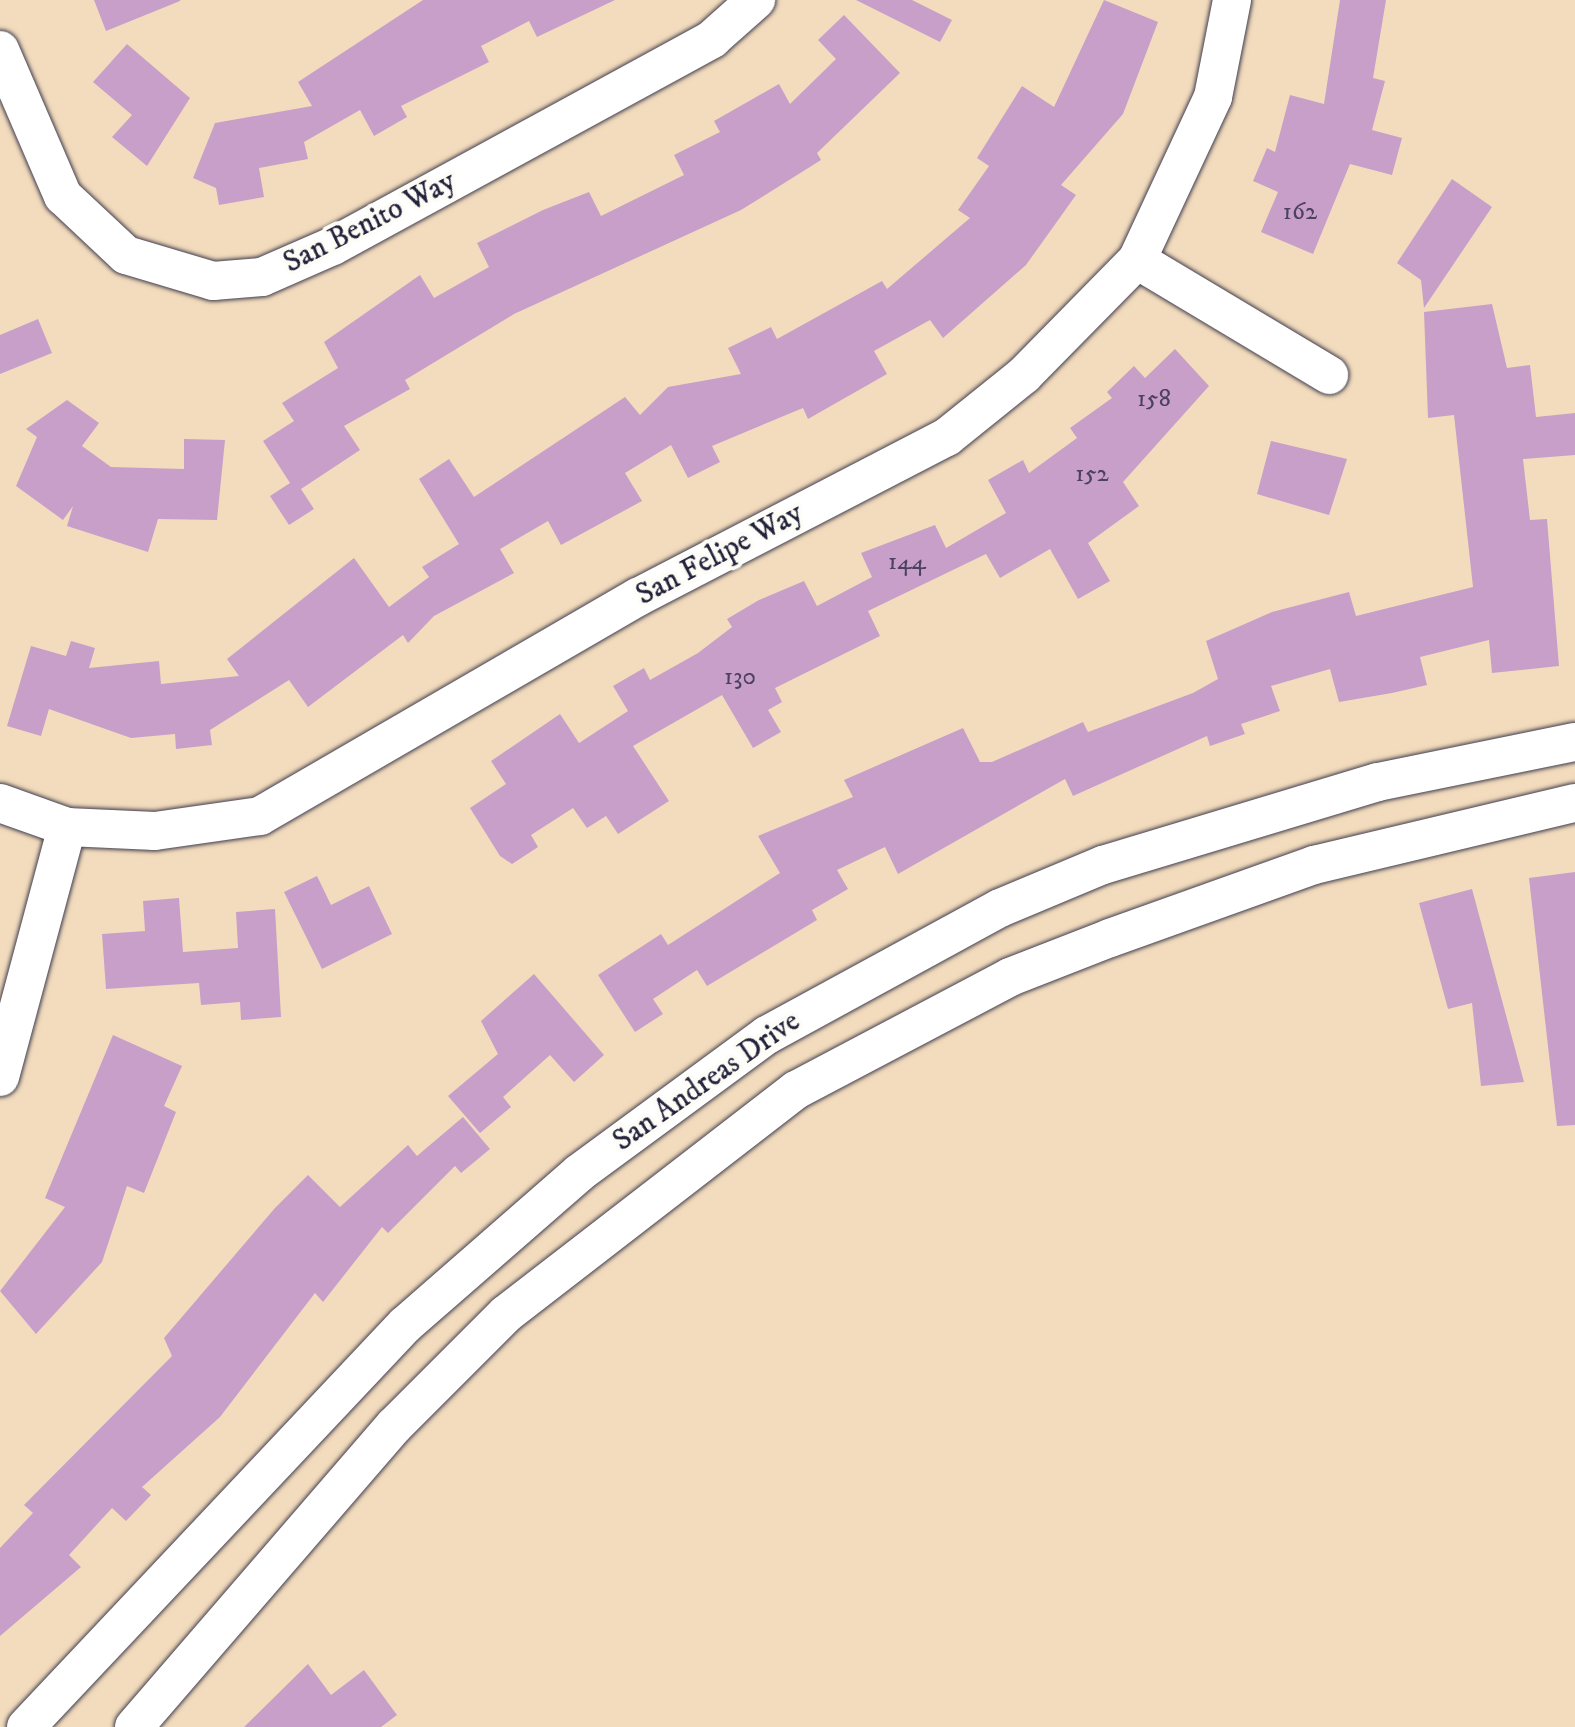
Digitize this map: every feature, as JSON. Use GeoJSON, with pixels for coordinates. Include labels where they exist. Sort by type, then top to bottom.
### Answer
{"type":"FeatureCollection","features":[{"type":"Feature","properties":{"kind":"street","name":"San Benito Way"},"geometry":{"type":"LineString","coordinates":[[0,50],[62,196],[126,256],[213,281],[262,277],[332,246],[712,39],[756,0]]}},
{"type":"Feature","properties":{"kind":"street","name":"San Felipe Way"},"geometry":{"type":"LineString","coordinates":[[0,803],[67,827],[155,831],[260,816],[638,596],[947,437],[1137,260],[1213,98],[1232,0]]}},
{"type":"Feature","properties":{"kind":"street"},"geometry":{"type":"LineString","coordinates":[[1137,260],[1329,375]]}},
{"type":"Feature","properties":{"kind":"street","name":"San Andreas Drive"},"geometry":{"type":"LineString","coordinates":[[26,1727],[404,1325],[578,1173],[766,1035],[984,916],[1102,865],[1378,782],[1575,742]]}},
{"type":"Feature","properties":{"kind":"street","name":"San Andreas Drive"},"geometry":{"type":"LineString","coordinates":[[134,1727],[394,1426],[506,1314],[796,1090],[1010,977],[1110,938],[1314,865],[1575,803]]}},
{"type":"Feature","properties":{"kind":"street"},"geometry":{"type":"LineString","coordinates":[[0,1078],[67,827]]}},
{"type":"Feature","properties":{"kind":"building"},"geometry":{"type":"Polygon","coordinates":[[[94,0],[180,0],[180,1],[106,31],[94,0]]]}},
{"type":"Feature","properties":{"kind":"building"},"geometry":{"type":"Polygon","coordinates":[[[423,0],[615,0],[537,37],[529,21],[481,46],[489,62],[401,106],[407,117],[374,136],[360,110],[304,142],[308,159],[259,168],[264,197],[219,205],[216,188],[193,178],[215,123],[312,106],[298,82],[423,0]]]}},
{"type":"Feature","properties":{"kind":"building"},"geometry":{"type":"Polygon","coordinates":[[[856,0],[912,0],[952,20],[940,42],[856,0]]]}},
{"type":"Feature","properties":{"kind":"building"},"geometry":{"type":"Polygon","coordinates":[[[1104,0],[1158,22],[1123,114],[1061,185],[1076,195],[1026,265],[943,338],[930,320],[874,351],[887,374],[808,419],[803,408],[712,446],[720,462],[688,478],[671,445],[625,473],[642,501],[561,545],[548,521],[500,549],[514,573],[434,616],[408,643],[403,635],[308,707],[289,680],[210,730],[212,745],[176,749],[175,734],[131,738],[49,709],[41,736],[7,726],[31,646],[66,656],[71,641],[95,648],[89,668],[159,661],[161,684],[239,676],[227,659],[354,558],[389,607],[429,577],[422,567],[459,544],[419,479],[449,459],[474,497],[625,397],[640,415],[668,387],[741,374],[728,348],[771,327],[777,339],[882,281],[887,289],[970,218],[958,210],[989,166],[977,158],[1022,86],[1054,107],[1104,0]]]}},
{"type":"Feature","properties":{"kind":"building"},"geometry":{"type":"Polygon","coordinates":[[[1340,0],[1386,0],[1373,78],[1385,81],[1372,130],[1402,138],[1392,175],[1350,164],[1313,254],[1261,232],[1278,192],[1253,181],[1267,148],[1275,152],[1290,95],[1324,104],[1340,0]]]}},
{"type":"Feature","properties":{"kind":"building"},"geometry":{"type":"Polygon","coordinates":[[[844,15],[900,73],[817,153],[821,160],[741,210],[514,314],[405,380],[410,389],[344,426],[360,450],[301,489],[314,509],[289,525],[270,496],[290,483],[263,441],[294,421],[282,403],[338,368],[324,342],[420,275],[434,298],[489,267],[477,243],[543,210],[589,192],[601,216],[684,175],[674,155],[720,132],[714,121],[779,84],[790,104],[836,59],[818,40],[844,15]]]}},
{"type":"Feature","properties":{"kind":"building"},"geometry":{"type":"Polygon","coordinates":[[[127,44],[190,98],[147,166],[112,137],[132,115],[93,82],[127,44]]]}},
{"type":"Feature","properties":{"kind":"building"},"geometry":{"type":"Polygon","coordinates":[[[1452,179],[1492,207],[1424,308],[1421,280],[1397,263],[1452,179]]]}},
{"type":"Feature","properties":{"kind":"building"},"geometry":{"type":"Polygon","coordinates":[[[1492,304],[1507,368],[1530,365],[1536,417],[1575,413],[1575,455],[1523,459],[1530,520],[1547,519],[1559,666],[1492,673],[1489,640],[1420,657],[1427,685],[1392,693],[1339,702],[1330,669],[1271,686],[1280,711],[1241,724],[1245,734],[1210,746],[1207,736],[1073,796],[1065,779],[898,874],[885,847],[837,870],[848,889],[812,910],[817,920],[707,986],[697,970],[653,999],[663,1014],[635,1032],[598,975],[661,934],[668,945],[780,873],[758,836],[853,797],[844,780],[963,728],[980,762],[992,762],[1083,722],[1088,732],[1193,693],[1218,679],[1206,641],[1272,612],[1349,592],[1356,616],[1473,587],[1454,415],[1428,418],[1424,312],[1492,304]]]}},
{"type":"Feature","properties":{"kind":"building"},"geometry":{"type":"Polygon","coordinates":[[[38,319],[52,353],[0,374],[0,335],[38,319]]]}},
{"type":"Feature","properties":{"kind":"building"},"geometry":{"type":"Polygon","coordinates":[[[1175,349],[1209,386],[1123,482],[1139,506],[1088,543],[1110,581],[1078,599],[1050,549],[1000,578],[986,554],[868,611],[880,636],[775,688],[782,702],[768,710],[781,732],[753,748],[722,695],[633,746],[669,801],[618,834],[606,816],[587,828],[573,808],[531,835],[538,847],[512,864],[500,856],[470,808],[506,784],[491,761],[560,714],[579,743],[628,711],[613,686],[644,668],[650,680],[698,653],[732,627],[727,619],[759,600],[804,581],[817,606],[872,577],[861,553],[935,525],[946,548],[1006,513],[988,480],[1023,460],[1029,473],[1077,438],[1070,428],[1112,398],[1107,392],[1134,366],[1145,378],[1175,349]]]}},
{"type":"Feature","properties":{"kind":"building"},"geometry":{"type":"Polygon","coordinates":[[[67,400],[99,423],[82,446],[111,467],[184,469],[184,439],[225,440],[217,520],[158,519],[148,552],[67,526],[73,506],[63,520],[16,486],[37,437],[26,429],[67,400]]]}},
{"type":"Feature","properties":{"kind":"building"},"geometry":{"type":"Polygon","coordinates":[[[1271,441],[1347,459],[1329,515],[1257,494],[1271,441]]]}},
{"type":"Feature","properties":{"kind":"building"},"geometry":{"type":"Polygon","coordinates":[[[1575,872],[1575,1125],[1557,1126],[1529,878],[1575,872]]]}},
{"type":"Feature","properties":{"kind":"building"},"geometry":{"type":"Polygon","coordinates":[[[317,876],[331,905],[369,886],[392,934],[322,969],[284,892],[317,876]]]}},
{"type":"Feature","properties":{"kind":"building"},"geometry":{"type":"Polygon","coordinates":[[[1472,889],[1524,1082],[1481,1086],[1472,1003],[1448,1009],[1419,903],[1472,889]]]}},
{"type":"Feature","properties":{"kind":"building"},"geometry":{"type":"Polygon","coordinates":[[[179,898],[183,952],[238,948],[236,912],[275,909],[281,1017],[241,1020],[240,1002],[201,1005],[199,983],[106,989],[102,934],[145,931],[143,901],[179,898]]]}},
{"type":"Feature","properties":{"kind":"building"},"geometry":{"type":"Polygon","coordinates":[[[534,974],[604,1055],[574,1082],[550,1055],[503,1097],[511,1107],[480,1133],[448,1096],[498,1054],[481,1021],[534,974]]]}},
{"type":"Feature","properties":{"kind":"building"},"geometry":{"type":"Polygon","coordinates":[[[113,1035],[182,1066],[164,1106],[176,1112],[144,1193],[127,1186],[102,1262],[36,1334],[0,1291],[65,1207],[45,1198],[113,1035]]]}},
{"type":"Feature","properties":{"kind":"building"},"geometry":{"type":"Polygon","coordinates":[[[463,1117],[490,1149],[461,1173],[455,1166],[388,1233],[382,1227],[323,1302],[315,1293],[220,1417],[142,1487],[151,1495],[126,1521],[112,1508],[69,1555],[81,1567],[0,1636],[0,1548],[33,1513],[24,1505],[172,1356],[164,1338],[275,1208],[308,1175],[340,1207],[408,1145],[417,1156],[463,1117]]]}},
{"type":"Feature","properties":{"kind":"building"},"geometry":{"type":"Polygon","coordinates":[[[308,1664],[331,1695],[364,1670],[397,1715],[381,1727],[244,1727],[308,1664]]]}}]}
